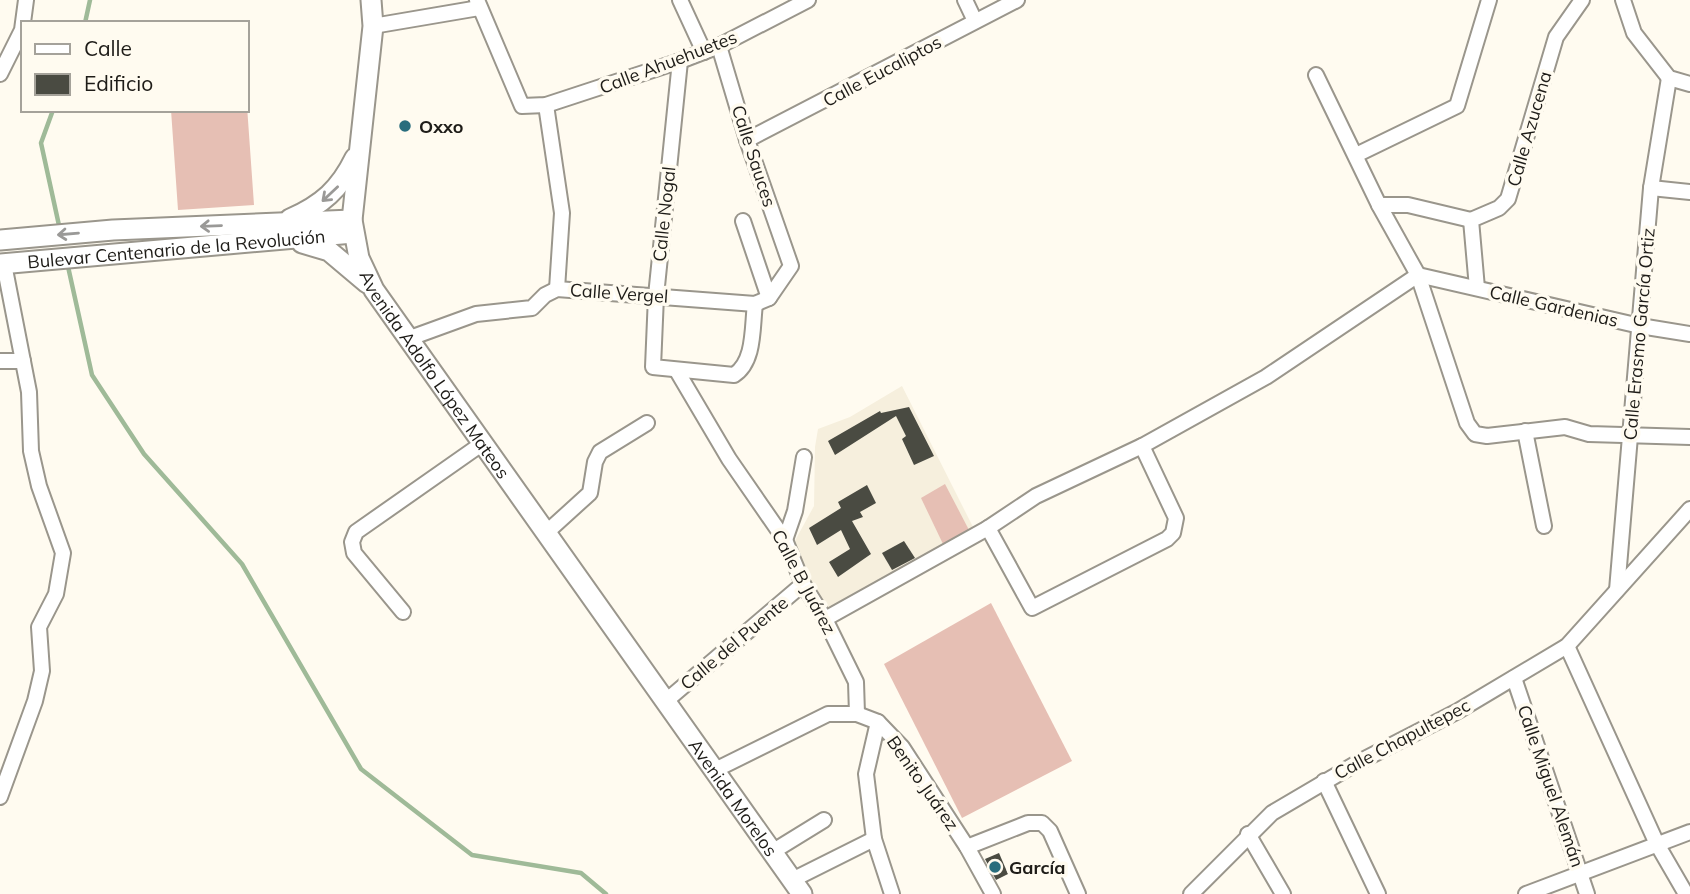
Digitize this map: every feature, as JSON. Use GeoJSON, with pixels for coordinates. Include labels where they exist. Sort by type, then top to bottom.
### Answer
{"type":"FeatureCollection","features":[{"type":"Feature","properties":{"kind":"main road","name":"Avenida Adolfo López Mateos"},"geometry":{"type":"LineString","coordinates":[[370,0],[373,26],[353,227],[359,258],[374,290],[666,701]]}},
{"type":"Feature","properties":{"kind":"main road"},"geometry":{"type":"LineString","coordinates":[[267,233],[328,198],[345,179],[362,144]]}},
{"type":"Feature","properties":{"kind":"main road","name":"Bulevar Centenario de la Revolución"},"geometry":{"type":"LineString","coordinates":[[2,264],[116,254],[267,233],[353,227]]}},
{"type":"Feature","properties":{"kind":"main road","name":"Bulevar Centenario de la Revolución"},"geometry":{"type":"LineString","coordinates":[[0,240],[113,230],[267,233]]}},
{"type":"Feature","properties":{"kind":"main road"},"geometry":{"type":"LineString","coordinates":[[267,233],[329,251],[374,290]]}},
{"type":"Feature","properties":{"kind":"main road","name":"Avenida Morelos"},"geometry":{"type":"LineString","coordinates":[[666,701],[797,887]]}},
{"type":"Feature","properties":{"kind":"street"},"geometry":{"type":"LineString","coordinates":[[23,21],[26,0]]}},
{"type":"Feature","properties":{"kind":"street"},"geometry":{"type":"LineString","coordinates":[[680,0],[704,52]]}},
{"type":"Feature","properties":{"kind":"street","name":"Calle Ahuehuetes"},"geometry":{"type":"LineString","coordinates":[[478,4],[522,106],[546,105],[680,61],[719,46],[808,0]]}},
{"type":"Feature","properties":{"kind":"street"},"geometry":{"type":"LineString","coordinates":[[965,0],[975,21]]}},
{"type":"Feature","properties":{"kind":"street","name":"Calle Eucaliptos"},"geometry":{"type":"LineString","coordinates":[[747,140],[850,89],[1017,0]]}},
{"type":"Feature","properties":{"kind":"street"},"geometry":{"type":"LineString","coordinates":[[1356,155],[1457,106],[1489,0]]}},
{"type":"Feature","properties":{"kind":"street","name":"Calle Azucena"},"geometry":{"type":"LineString","coordinates":[[1471,220],[1499,208],[1508,199],[1556,37],[1583,0]]}},
{"type":"Feature","properties":{"kind":"street"},"geometry":{"type":"LineString","coordinates":[[1623,0],[1634,33],[1669,78],[1690,84]]}},
{"type":"Feature","properties":{"kind":"street"},"geometry":{"type":"LineString","coordinates":[[373,26],[478,4]]}},
{"type":"Feature","properties":{"kind":"street"},"geometry":{"type":"LineString","coordinates":[[0,74],[21,32]]}},
{"type":"Feature","properties":{"kind":"street","name":"Calle Sauces"},"geometry":{"type":"LineString","coordinates":[[719,46],[747,140],[792,266],[762,301]]}},
{"type":"Feature","properties":{"kind":"street","name":"Calle Nogal"},"geometry":{"type":"LineString","coordinates":[[677,371],[653,367],[656,296],[680,61]]}},
{"type":"Feature","properties":{"kind":"street"},"geometry":{"type":"LineString","coordinates":[[1316,75],[1379,205],[1418,275],[1467,424],[1475,434],[1565,427],[1589,434],[1690,437]]}},
{"type":"Feature","properties":{"kind":"street","name":"Calle Erasmo García Ortiz"},"geometry":{"type":"LineString","coordinates":[[1617,590],[1651,188],[1669,78]]}},
{"type":"Feature","properties":{"kind":"street"},"geometry":{"type":"LineString","coordinates":[[546,105],[562,213],[557,289]]}},
{"type":"Feature","properties":{"kind":"street"},"geometry":{"type":"LineString","coordinates":[[1651,188],[1690,192]]}},
{"type":"Feature","properties":{"kind":"street"},"geometry":{"type":"LineString","coordinates":[[1379,205],[1408,205],[1471,220],[1476,288]]}},
{"type":"Feature","properties":{"kind":"street"},"geometry":{"type":"LineString","coordinates":[[677,371],[734,375],[743,369],[747,360],[762,301],[743,221]]}},
{"type":"Feature","properties":{"kind":"street"},"geometry":{"type":"LineString","coordinates":[[0,797],[4,775],[35,701],[42,671],[40,627],[56,594],[63,553],[39,485],[31,451],[29,392],[2,264]]}},
{"type":"Feature","properties":{"kind":"street"},"geometry":{"type":"LineString","coordinates":[[825,619],[988,528],[1036,496],[1142,446],[1266,377],[1418,275]]}},
{"type":"Feature","properties":{"kind":"street","name":"Calle Gardenias"},"geometry":{"type":"LineString","coordinates":[[1418,275],[1640,326],[1690,334]]}},
{"type":"Feature","properties":{"kind":"street","name":"Calle Vergel"},"geometry":{"type":"LineString","coordinates":[[410,338],[477,314],[532,308],[545,295],[557,289],[762,301]]}},
{"type":"Feature","properties":{"kind":"street"},"geometry":{"type":"LineString","coordinates":[[0,361],[23,360]]}},
{"type":"Feature","properties":{"kind":"street","name":"Calle B Juárez"},"geometry":{"type":"LineString","coordinates":[[677,371],[729,459],[785,540],[803,584],[825,619],[856,682],[857,714]]}},
{"type":"Feature","properties":{"kind":"street"},"geometry":{"type":"LineString","coordinates":[[547,532],[590,493],[595,461],[600,452],[647,424]]}},
{"type":"Feature","properties":{"kind":"street"},"geometry":{"type":"LineString","coordinates":[[1525,431],[1544,526]]}},
{"type":"Feature","properties":{"kind":"street"},"geometry":{"type":"LineString","coordinates":[[403,612],[354,554],[352,542],[356,532],[483,443]]}},
{"type":"Feature","properties":{"kind":"street"},"geometry":{"type":"LineString","coordinates":[[988,528],[1032,608],[1167,539],[1174,533],[1176,518],[1142,446]]}},
{"type":"Feature","properties":{"kind":"street"},"geometry":{"type":"LineString","coordinates":[[785,540],[795,511],[804,457]]}},
{"type":"Feature","properties":{"kind":"street","name":"Calle Chapultepec"},"geometry":{"type":"LineString","coordinates":[[1191,894],[1248,834],[1272,813],[1324,781],[1514,678],[1567,646],[1690,509]]}},
{"type":"Feature","properties":{"kind":"street","name":"Calle del Puente"},"geometry":{"type":"LineString","coordinates":[[666,701],[803,584]]}},
{"type":"Feature","properties":{"kind":"street"},"geometry":{"type":"LineString","coordinates":[[1567,646],[1657,844],[1686,894]]}},
{"type":"Feature","properties":{"kind":"street","name":"Calle Miguel Alemán"},"geometry":{"type":"LineString","coordinates":[[1514,678],[1587,894]]}},
{"type":"Feature","properties":{"kind":"street","name":"Benito Juárez"},"geometry":{"type":"LineString","coordinates":[[713,771],[828,714],[857,714],[878,722],[902,747],[967,847],[992,894]]}},
{"type":"Feature","properties":{"kind":"street"},"geometry":{"type":"LineString","coordinates":[[878,722],[866,774],[874,839],[892,894]]}},
{"type":"Feature","properties":{"kind":"street"},"geometry":{"type":"LineString","coordinates":[[1324,781],[1378,894]]}},
{"type":"Feature","properties":{"kind":"street"},"geometry":{"type":"LineString","coordinates":[[772,852],[824,820]]}},
{"type":"Feature","properties":{"kind":"street"},"geometry":{"type":"LineString","coordinates":[[967,847],[1028,823],[1042,823],[1050,831],[1078,894]]}},
{"type":"Feature","properties":{"kind":"street"},"geometry":{"type":"LineString","coordinates":[[1526,894],[1690,832]]}},
{"type":"Feature","properties":{"kind":"street"},"geometry":{"type":"LineString","coordinates":[[1248,834],[1283,894]]}},
{"type":"Feature","properties":{"kind":"street"},"geometry":{"type":"LineString","coordinates":[[797,887],[874,839]]}},
{"type":"Feature","properties":{"kind":"shaded area"},"geometry":{"type":"Polygon","coordinates":[[[171,112],[247,112],[254,205],[178,210],[171,112]]]}},
{"type":"Feature","properties":{"kind":"shaded area"},"geometry":{"type":"Polygon","coordinates":[[[902,386],[974,529],[827,613],[791,548],[814,506],[818,429],[850,417],[902,386]]]}},
{"type":"Feature","properties":{"kind":"shaded area"},"geometry":{"type":"Polygon","coordinates":[[[945,484],[969,530],[943,544],[921,498],[945,484]]]}},
{"type":"Feature","properties":{"kind":"shaded area"},"geometry":{"type":"Polygon","coordinates":[[[991,603],[1072,761],[962,818],[884,664],[991,603]]]}},
{"type":"Feature","properties":{"kind":"building"},"geometry":{"type":"Polygon","coordinates":[[[909,407],[934,456],[914,465],[902,439],[906,436],[896,416],[835,455],[828,441],[880,411],[881,413],[909,407]]]}},
{"type":"Feature","properties":{"kind":"building"},"geometry":{"type":"Polygon","coordinates":[[[867,485],[876,503],[860,512],[863,517],[852,521],[871,554],[838,577],[829,562],[850,549],[841,530],[817,545],[809,528],[841,508],[838,502],[867,485]]]}},
{"type":"Feature","properties":{"kind":"building"},"geometry":{"type":"Polygon","coordinates":[[[904,541],[915,558],[892,570],[882,553],[904,541]]]}},
{"type":"Feature","properties":{"kind":"building","name":"García"},"geometry":{"type":"Polygon","coordinates":[[[999,853],[1008,874],[996,880],[985,859],[999,853]]]}},
{"type":"Feature","properties":{"kind":"waterway"},"geometry":{"type":"LineString","coordinates":[[85,21],[90,0]]}},
{"type":"Feature","properties":{"kind":"waterway"},"geometry":{"type":"LineString","coordinates":[[52,112],[41,143],[60,230]]}},
{"type":"Feature","properties":{"kind":"waterway"},"geometry":{"type":"LineString","coordinates":[[67,262],[92,375],[144,454],[242,564],[361,769],[472,855],[581,873],[606,894]]}},
{"type":"Feature","properties":{"kind":"place","name":"Oxxo"},"geometry":{"type":"Point","coordinates":[405,126]}},
{"type":"Feature","properties":{"kind":"place","name":"García"},"geometry":{"type":"Point","coordinates":[995,867]}}]}
